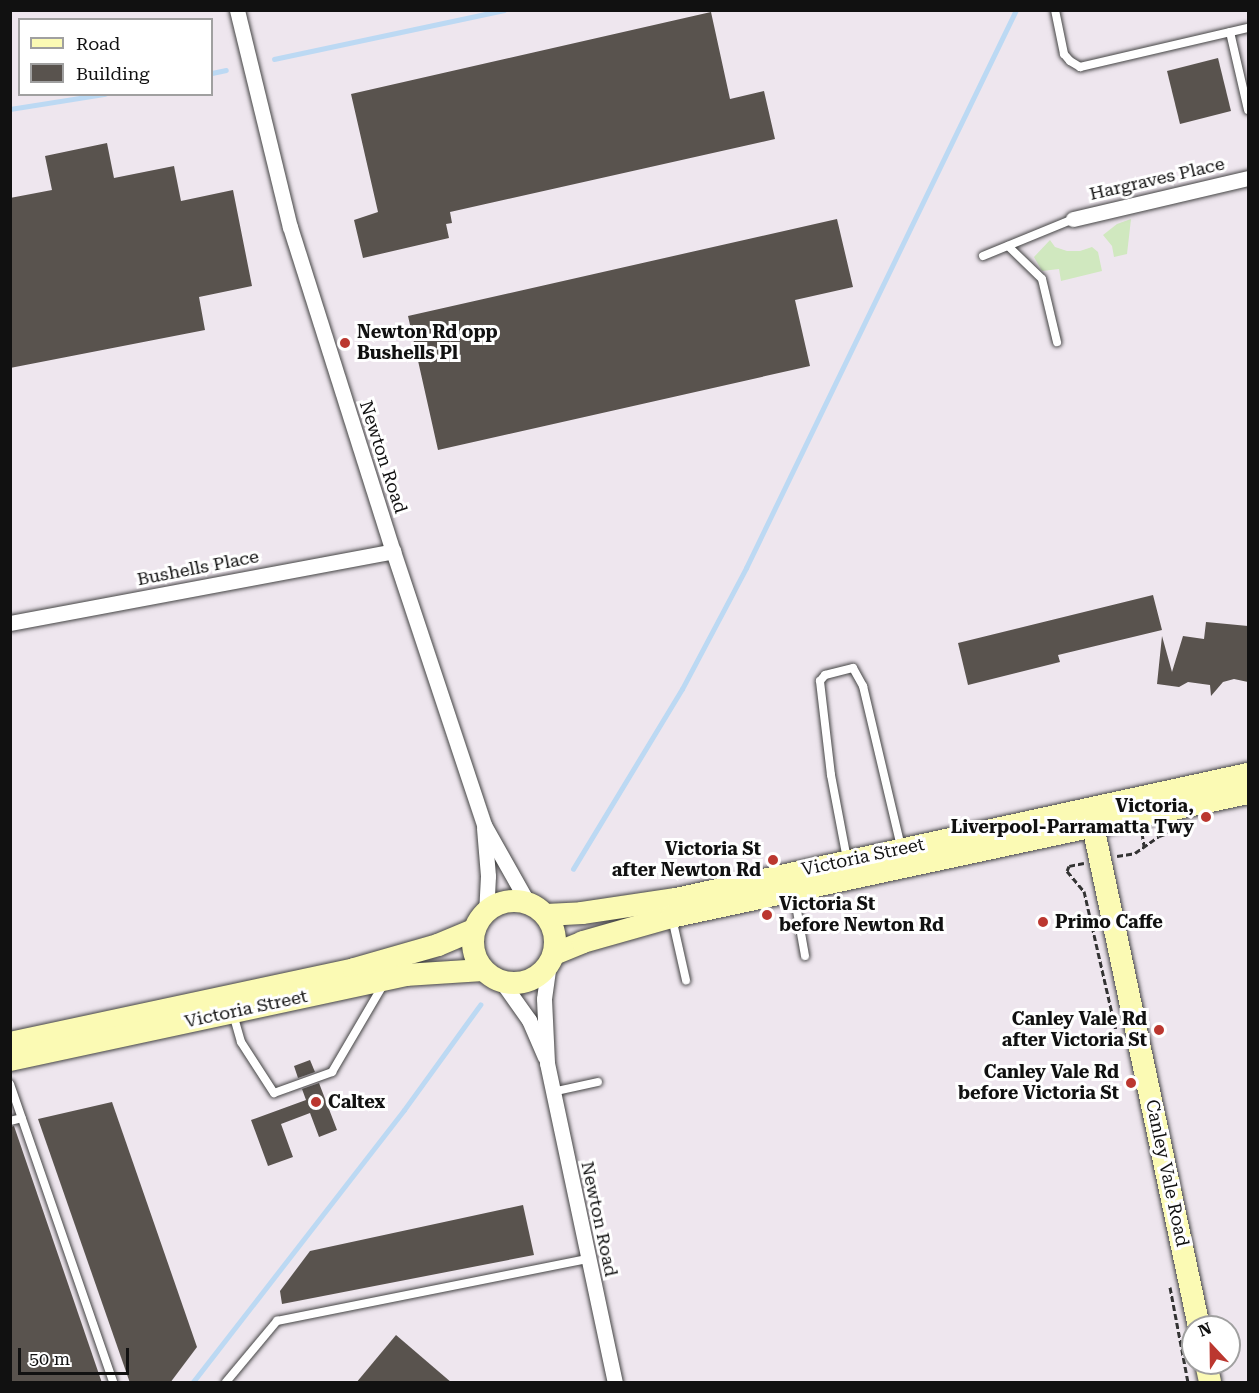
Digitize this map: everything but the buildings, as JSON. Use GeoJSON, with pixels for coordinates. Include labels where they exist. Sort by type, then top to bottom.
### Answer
{"type":"FeatureCollection","features":[{"type":"Feature","properties":{"kind":"main road","name":"Victoria Street"},"geometry":{"type":"LineString","coordinates":[[552,959],[583,942],[671,917],[793,890],[1091,817],[1248,774]]}},
{"type":"Feature","properties":{"kind":"main road","name":"Victoria Street"},"geometry":{"type":"LineString","coordinates":[[537,909],[582,913],[636,906],[901,849],[1248,793]]}},
{"type":"Feature","properties":{"kind":"main road","name":"Canley Vale Road"},"geometry":{"type":"LineString","coordinates":[[1091,817],[1196,1315]]}},
{"type":"Feature","properties":{"kind":"main road"},"geometry":{"type":"LineString","coordinates":[[506,901],[537,909],[554,933],[552,959],[535,978],[525,982],[502,982],[483,970],[475,958],[472,944],[480,921],[506,901]]}},
{"type":"Feature","properties":{"kind":"main road","name":"Victoria Street"},"geometry":{"type":"LineString","coordinates":[[10,1043],[354,969],[438,945],[480,921]]}},
{"type":"Feature","properties":{"kind":"main road","name":"Victoria Street"},"geometry":{"type":"LineString","coordinates":[[10,1060],[387,979],[446,971],[483,970]]}},
{"type":"Feature","properties":{"kind":"street","name":"Newton Road"},"geometry":{"type":"LineString","coordinates":[[237,10],[290,227],[393,551],[484,825],[537,909]]}},
{"type":"Feature","properties":{"kind":"street","name":"Hargraves Place"},"geometry":{"type":"LineString","coordinates":[[1074,219],[1248,178]]}},
{"type":"Feature","properties":{"kind":"street","name":"Bushells Place"},"geometry":{"type":"LineString","coordinates":[[10,623],[393,551]]}},
{"type":"Feature","properties":{"kind":"street"},"geometry":{"type":"LineString","coordinates":[[480,921],[488,876],[484,825]]}},
{"type":"Feature","properties":{"kind":"street","name":"Newton Road"},"geometry":{"type":"LineString","coordinates":[[552,959],[544,999],[547,1063],[615,1383]]}},
{"type":"Feature","properties":{"kind":"street","name":"Newton Road"},"geometry":{"type":"LineString","coordinates":[[502,982],[529,1020],[547,1063]]}},
{"type":"Feature","properties":{"kind":"lane"},"geometry":{"type":"LineString","coordinates":[[1055,10],[1064,54],[1080,67],[1248,28]]}},
{"type":"Feature","properties":{"kind":"lane"},"geometry":{"type":"LineString","coordinates":[[1230,32],[1248,110]]}},
{"type":"Feature","properties":{"kind":"lane"},"geometry":{"type":"LineString","coordinates":[[983,256],[1074,219]]}},
{"type":"Feature","properties":{"kind":"lane"},"geometry":{"type":"LineString","coordinates":[[1008,246],[1042,279],[1057,342]]}},
{"type":"Feature","properties":{"kind":"lane"},"geometry":{"type":"LineString","coordinates":[[847,861],[831,775],[820,681],[825,675],[853,668],[863,686],[901,849]]}},
{"type":"Feature","properties":{"kind":"lane"},"geometry":{"type":"LineString","coordinates":[[793,890],[805,956]]}},
{"type":"Feature","properties":{"kind":"lane"},"geometry":{"type":"LineString","coordinates":[[671,917],[686,980]]}},
{"type":"Feature","properties":{"kind":"lane"},"geometry":{"type":"LineString","coordinates":[[232,1012],[241,1042],[274,1093],[332,1072],[387,979]]}},
{"type":"Feature","properties":{"kind":"lane"},"geometry":{"type":"LineString","coordinates":[[552,1092],[598,1082]]}},
{"type":"Feature","properties":{"kind":"lane"},"geometry":{"type":"LineString","coordinates":[[10,1084],[113,1383]]}},
{"type":"Feature","properties":{"kind":"lane"},"geometry":{"type":"LineString","coordinates":[[10,1120],[22,1118]]}},
{"type":"Feature","properties":{"kind":"lane"},"geometry":{"type":"LineString","coordinates":[[226,1383],[277,1321],[587,1259]]}},
{"type":"Feature","properties":{"kind":"path"},"geometry":{"type":"LineString","coordinates":[[1135,853],[1159,836],[1192,825]]}},
{"type":"Feature","properties":{"kind":"path"},"geometry":{"type":"LineString","coordinates":[[1069,866],[1067,871],[1084,891],[1118,1040]]}},
{"type":"Feature","properties":{"kind":"path"},"geometry":{"type":"LineString","coordinates":[[1169,1282],[1188,1383]]}},
{"type":"Feature","properties":{"kind":"shaded area"},"geometry":{"type":"Polygon","coordinates":[[[11,11],[1248,11],[1248,1382],[11,1382],[11,11]]]}},
{"type":"Feature","properties":{"kind":"green space"},"geometry":{"type":"Polygon","coordinates":[[[1131,219],[1127,254],[1114,257],[1112,246],[1103,235],[1117,224],[1131,219]]]}},
{"type":"Feature","properties":{"kind":"green space"},"geometry":{"type":"Polygon","coordinates":[[[1050,240],[1055,247],[1067,251],[1080,251],[1092,247],[1098,252],[1102,271],[1061,281],[1059,269],[1042,271],[1034,257],[1050,240]]]}},
{"type":"Feature","properties":{"kind":"waterway"},"geometry":{"type":"LineString","coordinates":[[274,59],[504,10]]}},
{"type":"Feature","properties":{"kind":"waterway"},"geometry":{"type":"LineString","coordinates":[[573,869],[682,689],[746,568],[1016,10]]}},
{"type":"Feature","properties":{"kind":"waterway"},"geometry":{"type":"LineString","coordinates":[[213,73],[226,70]]}},
{"type":"Feature","properties":{"kind":"waterway"},"geometry":{"type":"LineString","coordinates":[[10,109],[92,96]]}},
{"type":"Feature","properties":{"kind":"waterway"},"geometry":{"type":"LineString","coordinates":[[193,1382],[404,1110],[480,1005]]}},
{"type":"Feature","properties":{"kind":"place","name":"Newton Rd opp Bushells Pl"},"geometry":{"type":"Point","coordinates":[345,343]}},
{"type":"Feature","properties":{"kind":"place","name":"Victoria, Liverpool-Parramatta Twy"},"geometry":{"type":"Point","coordinates":[1206,817]}},
{"type":"Feature","properties":{"kind":"place","name":"Victoria St after Newton Rd"},"geometry":{"type":"Point","coordinates":[773,860]}},
{"type":"Feature","properties":{"kind":"place","name":"Victoria St before Newton Rd"},"geometry":{"type":"Point","coordinates":[767,915]}},
{"type":"Feature","properties":{"kind":"place","name":"Primo Caffe"},"geometry":{"type":"Point","coordinates":[1043,922]}},
{"type":"Feature","properties":{"kind":"place","name":"Canley Vale Rd after Victoria St"},"geometry":{"type":"Point","coordinates":[1159,1030]}},
{"type":"Feature","properties":{"kind":"place","name":"Canley Vale Rd before Victoria St"},"geometry":{"type":"Point","coordinates":[1131,1083]}},
{"type":"Feature","properties":{"kind":"place","name":"Caltex"},"geometry":{"type":"Point","coordinates":[316,1102]}}]}
